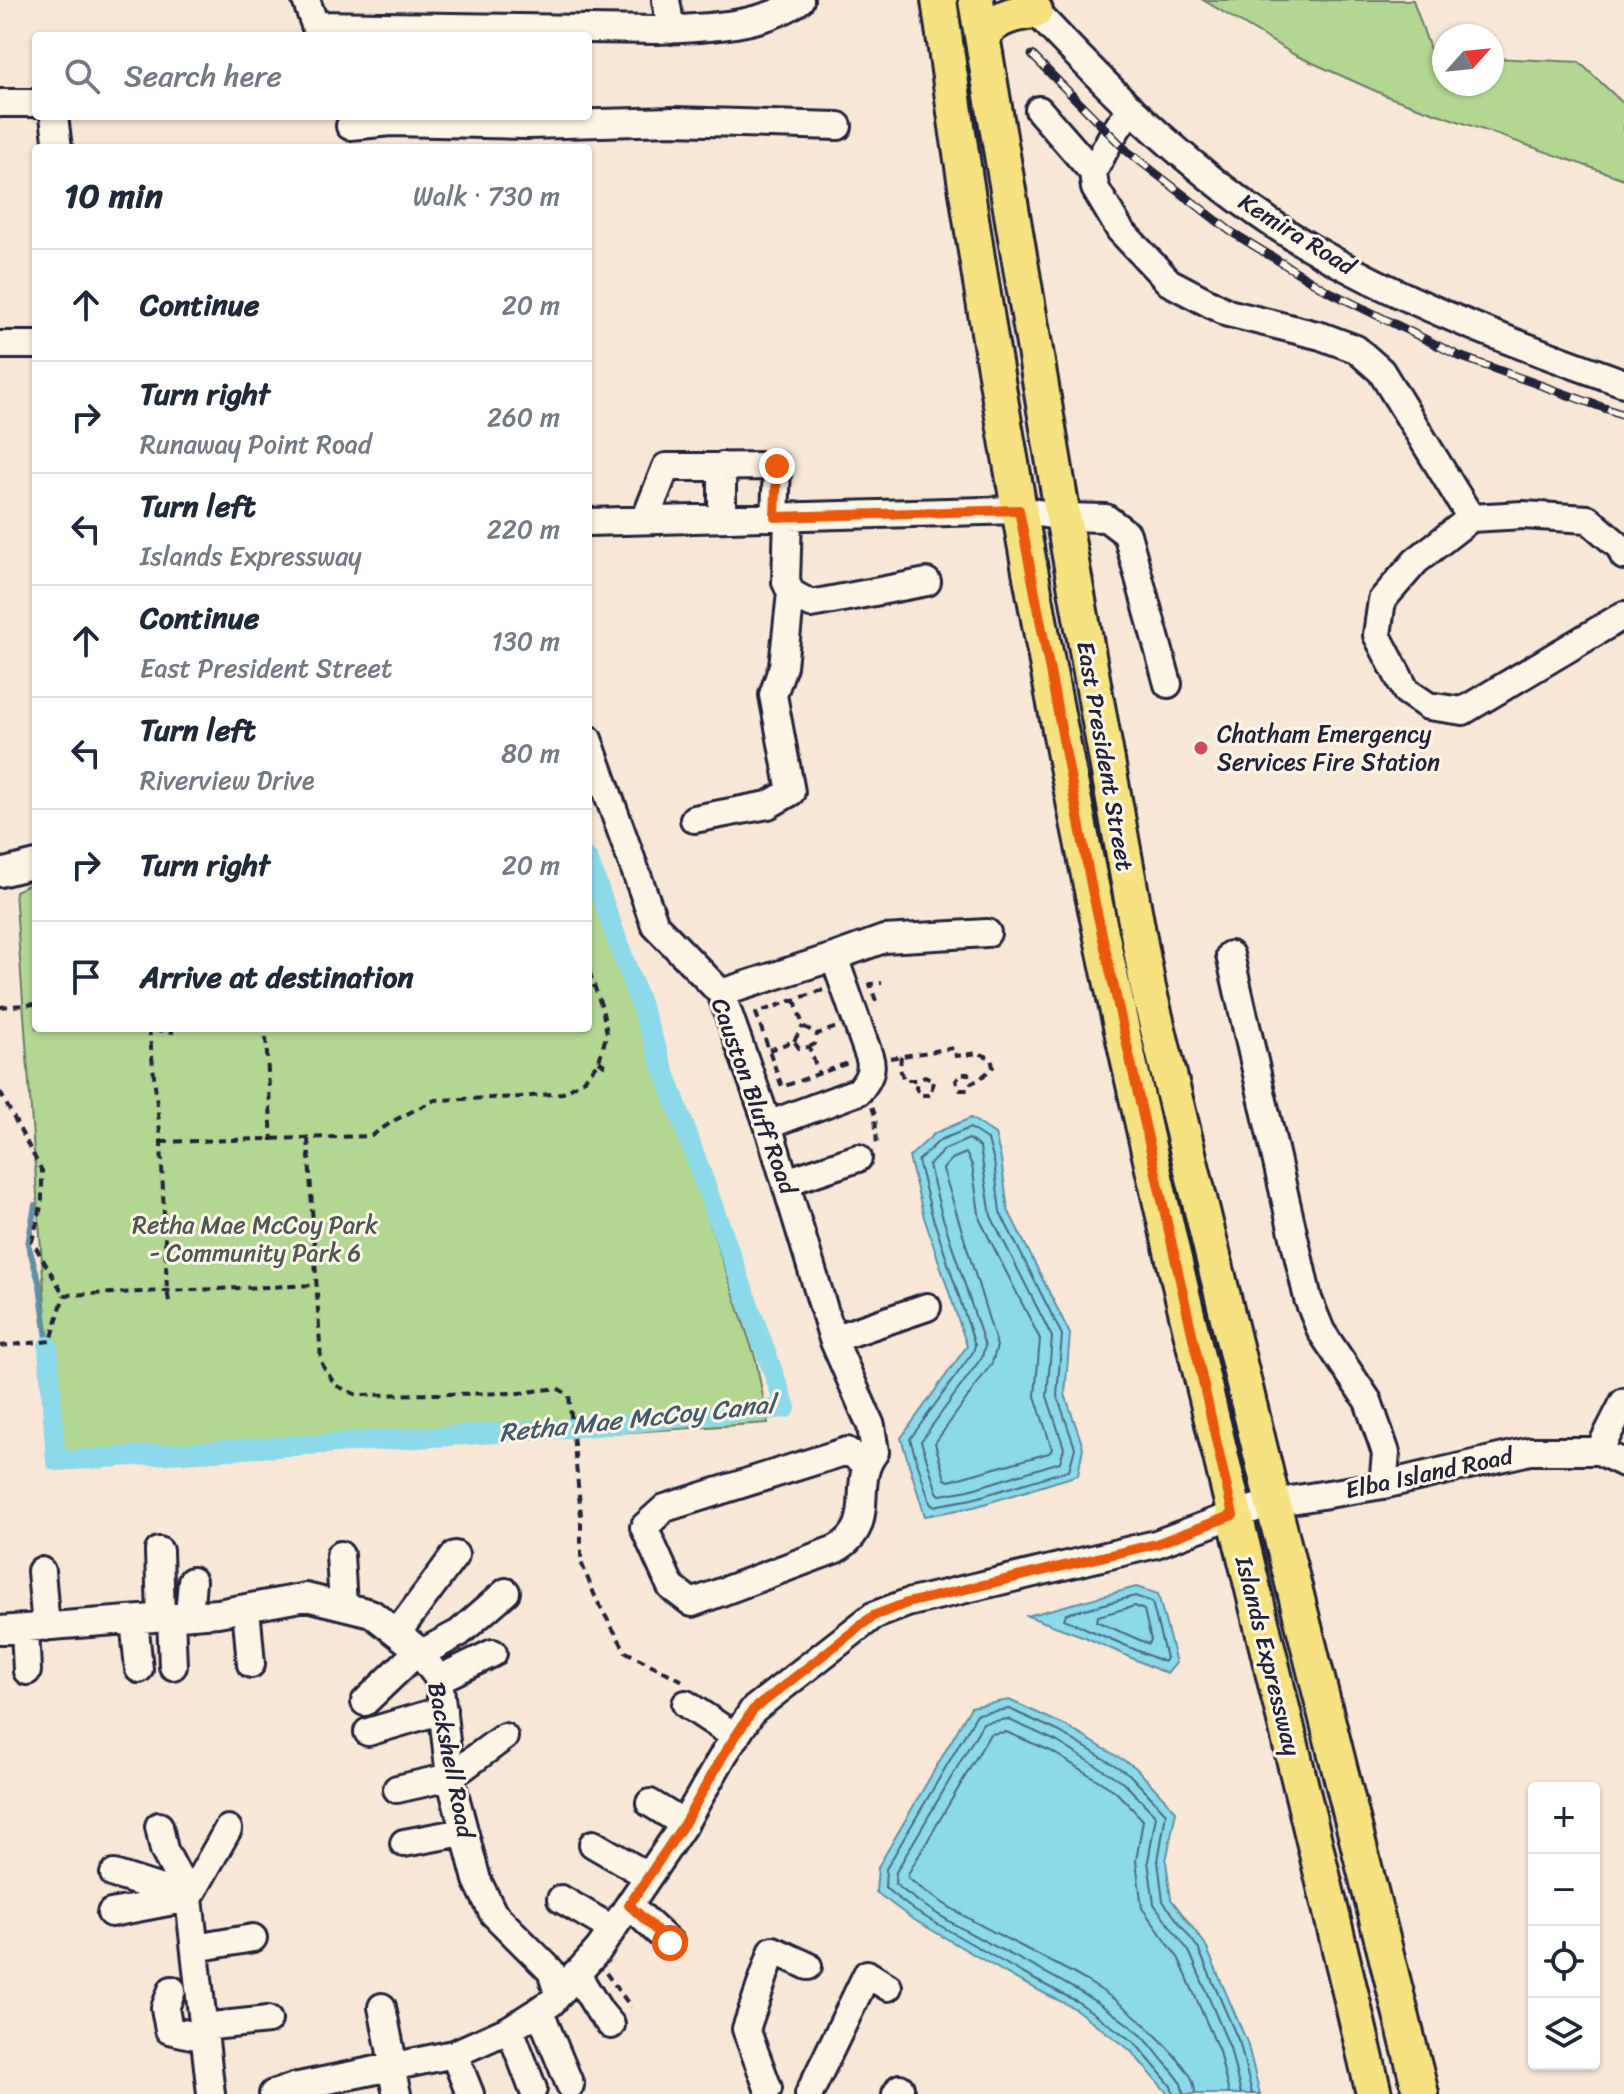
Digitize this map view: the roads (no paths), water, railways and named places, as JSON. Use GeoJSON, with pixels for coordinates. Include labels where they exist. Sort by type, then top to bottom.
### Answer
{"type":"FeatureCollection","features":[{"type":"Feature","properties":{"kind":"main road","name":"East President Street"},"geometry":{"type":"LineString","coordinates":[[939,0],[962,170],[1019,510],[1092,890]]}},
{"type":"Feature","properties":{"kind":"main road","name":"East President Street"},"geometry":{"type":"LineString","coordinates":[[976,0],[1063,517],[1148,988],[1273,1503]]}},
{"type":"Feature","properties":{"kind":"main road"},"geometry":{"type":"LineString","coordinates":[[982,34],[994,21],[1019,12],[1028,3]]}},
{"type":"Feature","properties":{"kind":"main road","name":"Islands Expressway"},"geometry":{"type":"LineString","coordinates":[[1092,890],[1233,1515],[1374,2094]]}},
{"type":"Feature","properties":{"kind":"main road","name":"Islands Expressway"},"geometry":{"type":"LineString","coordinates":[[1273,1503],[1421,2094]]}},
{"type":"Feature","properties":{"kind":"street"},"geometry":{"type":"LineString","coordinates":[[306,0],[317,30],[705,28],[741,11],[775,14],[800,0]]}},
{"type":"Feature","properties":{"kind":"street"},"geometry":{"type":"LineString","coordinates":[[666,0],[671,30]]}},
{"type":"Feature","properties":{"kind":"street","name":"Kemira Road"},"geometry":{"type":"LineString","coordinates":[[1028,3],[1131,108],[1217,183],[1311,248],[1388,289],[1490,333],[1624,383]]}},
{"type":"Feature","properties":{"kind":"street"},"geometry":{"type":"LineString","coordinates":[[0,103],[32,103]]}},
{"type":"Feature","properties":{"kind":"street"},"geometry":{"type":"LineString","coordinates":[[1093,172],[1131,108]]}},
{"type":"Feature","properties":{"kind":"street"},"geometry":{"type":"LineString","coordinates":[[1039,110],[1093,172],[1095,188],[1120,230],[1169,282],[1228,313],[1321,336],[1356,349],[1381,371],[1471,518]]}},
{"type":"Feature","properties":{"kind":"street"},"geometry":{"type":"LineString","coordinates":[[54,120],[58,144]]}},
{"type":"Feature","properties":{"kind":"street"},"geometry":{"type":"LineString","coordinates":[[351,130],[391,122],[527,136],[674,121],[838,126]]}},
{"type":"Feature","properties":{"kind":"street"},"geometry":{"type":"LineString","coordinates":[[0,345],[32,345]]}},
{"type":"Feature","properties":{"kind":"street"},"geometry":{"type":"LineString","coordinates":[[722,466],[722,518]]}},
{"type":"Feature","properties":{"kind":"street"},"geometry":{"type":"LineString","coordinates":[[645,520],[666,467],[777,466],[786,582],[791,593],[783,666],[773,695],[791,792],[768,805],[694,819]]}},
{"type":"Feature","properties":{"kind":"street"},"geometry":{"type":"LineString","coordinates":[[592,522],[1019,510],[1063,517],[1106,518],[1127,534],[1168,684]]}},
{"type":"Feature","properties":{"kind":"street"},"geometry":{"type":"LineString","coordinates":[[1624,556],[1620,547],[1588,519],[1523,515],[1471,518],[1416,561],[1382,600],[1377,635],[1406,691],[1428,706],[1463,711],[1624,615]]}},
{"type":"Feature","properties":{"kind":"street"},"geometry":{"type":"LineString","coordinates":[[791,593],[811,604],[927,582]]}},
{"type":"Feature","properties":{"kind":"street","name":"Causton Bluff Road"},"geometry":{"type":"LineString","coordinates":[[592,750],[655,925],[721,993],[768,1125],[833,1339],[871,1426],[875,1452],[865,1463]]}},
{"type":"Feature","properties":{"kind":"street"},"geometry":{"type":"LineString","coordinates":[[0,873],[32,865]]}},
{"type":"Feature","properties":{"kind":"street"},"geometry":{"type":"LineString","coordinates":[[721,993],[884,939],[987,933]]}},
{"type":"Feature","properties":{"kind":"street"},"geometry":{"type":"LineString","coordinates":[[1230,955],[1308,1299],[1321,1331],[1368,1401],[1386,1453],[1383,1485]]}},
{"type":"Feature","properties":{"kind":"street"},"geometry":{"type":"LineString","coordinates":[[768,1125],[859,1091],[868,1080],[878,1050],[843,984],[834,957]]}},
{"type":"Feature","properties":{"kind":"street"},"geometry":{"type":"LineString","coordinates":[[786,1182],[858,1158]]}},
{"type":"Feature","properties":{"kind":"street"},"geometry":{"type":"LineString","coordinates":[[833,1339],[927,1307]]}},
{"type":"Feature","properties":{"kind":"street"},"geometry":{"type":"LineString","coordinates":[[1599,1451],[1624,1402]]}},
{"type":"Feature","properties":{"kind":"street"},"geometry":{"type":"LineString","coordinates":[[847,1451],[865,1463],[859,1526],[852,1540],[836,1549],[692,1603],[671,1587],[644,1527],[665,1508],[847,1451]]}},
{"type":"Feature","properties":{"kind":"street","name":"Elba Island Road"},"geometry":{"type":"LineString","coordinates":[[275,2093],[394,2077],[510,2029],[549,2002],[584,1964],[629,1905],[684,1824],[753,1710],[873,1616],[907,1603],[1156,1544],[1273,1503],[1383,1485],[1530,1451],[1599,1451],[1624,1463]]}},
{"type":"Feature","properties":{"kind":"street"},"geometry":{"type":"LineString","coordinates":[[159,1551],[173,1617],[173,1666]]}},
{"type":"Feature","properties":{"kind":"street"},"geometry":{"type":"LineString","coordinates":[[340,1555],[343,1606]]}},
{"type":"Feature","properties":{"kind":"street"},"geometry":{"type":"LineString","coordinates":[[397,1633],[455,1555]]}},
{"type":"Feature","properties":{"kind":"street"},"geometry":{"type":"LineString","coordinates":[[27,1671],[23,1629],[41,1571]]}},
{"type":"Feature","properties":{"kind":"street"},"geometry":{"type":"LineString","coordinates":[[173,1617],[192,1581]]}},
{"type":"Feature","properties":{"kind":"street"},"geometry":{"type":"LineString","coordinates":[[365,1702],[419,1652],[459,1633],[506,1592]]}},
{"type":"Feature","properties":{"kind":"street","name":"Backshell Road"},"geometry":{"type":"LineString","coordinates":[[23,1629],[173,1617],[306,1597],[371,1613],[397,1633],[419,1652],[439,1679],[450,1777],[477,1880],[493,1913],[551,1971],[549,2002],[570,2085]]}},
{"type":"Feature","properties":{"kind":"street"},"geometry":{"type":"LineString","coordinates":[[246,1608],[251,1664]]}},
{"type":"Feature","properties":{"kind":"street"},"geometry":{"type":"LineString","coordinates":[[134,1620],[139,1669]]}},
{"type":"Feature","properties":{"kind":"street"},"geometry":{"type":"LineString","coordinates":[[439,1679],[493,1653]]}},
{"type":"Feature","properties":{"kind":"street"},"geometry":{"type":"LineString","coordinates":[[689,1695],[736,1737]]}},
{"type":"Feature","properties":{"kind":"street"},"geometry":{"type":"LineString","coordinates":[[368,1732],[443,1710]]}},
{"type":"Feature","properties":{"kind":"street"},"geometry":{"type":"LineString","coordinates":[[397,1789],[450,1777],[504,1737]]}},
{"type":"Feature","properties":{"kind":"street"},"geometry":{"type":"LineString","coordinates":[[650,1803],[684,1824]]}},
{"type":"Feature","properties":{"kind":"street"},"geometry":{"type":"LineString","coordinates":[[159,1826],[164,1850],[189,1898],[211,2094]]}},
{"type":"Feature","properties":{"kind":"street"},"geometry":{"type":"LineString","coordinates":[[111,1913],[189,1898],[228,1829]]}},
{"type":"Feature","properties":{"kind":"street"},"geometry":{"type":"LineString","coordinates":[[404,1843],[463,1832]]}},
{"type":"Feature","properties":{"kind":"street"},"geometry":{"type":"LineString","coordinates":[[593,1844],[648,1876]]}},
{"type":"Feature","properties":{"kind":"street"},"geometry":{"type":"LineString","coordinates":[[114,1874],[189,1898]]}},
{"type":"Feature","properties":{"kind":"street"},"geometry":{"type":"LineString","coordinates":[[561,1899],[612,1929]]}},
{"type":"Feature","properties":{"kind":"street"},"geometry":{"type":"LineString","coordinates":[[629,1905],[670,1943]]}},
{"type":"Feature","properties":{"kind":"street"},"geometry":{"type":"LineString","coordinates":[[195,1948],[253,1938]]}},
{"type":"Feature","properties":{"kind":"street"},"geometry":{"type":"LineString","coordinates":[[808,1966],[773,1950],[746,2029],[760,2091],[779,2084],[807,2094],[867,1974],[888,1987]]}},
{"type":"Feature","properties":{"kind":"street"},"geometry":{"type":"LineString","coordinates":[[584,1964],[600,2012],[611,2025]]}},
{"type":"Feature","properties":{"kind":"street"},"geometry":{"type":"LineString","coordinates":[[199,1985],[160,1992],[169,2030],[204,2033],[268,2020]]}},
{"type":"Feature","properties":{"kind":"street"},"geometry":{"type":"LineString","coordinates":[[382,2007],[394,2077]]}},
{"type":"Feature","properties":{"kind":"street"},"geometry":{"type":"LineString","coordinates":[[510,2029],[533,2089]]}},
{"type":"Feature","properties":{"kind":"street"},"geometry":{"type":"LineString","coordinates":[[454,2054],[470,2094]]}},
{"type":"Feature","properties":{"kind":"water"},"geometry":{"type":"Polygon","coordinates":[[[971,1118],[995,1134],[1008,1210],[1070,1334],[1065,1394],[1083,1447],[1078,1475],[974,1507],[925,1516],[901,1438],[967,1346],[924,1217],[909,1157],[935,1133],[971,1118]]]}},
{"type":"Feature","properties":{"kind":"water"},"geometry":{"type":"Polygon","coordinates":[[[1136,1587],[1158,1594],[1176,1663],[1167,1674],[1085,1637],[1027,1616],[1136,1587]]]}},
{"type":"Feature","properties":{"kind":"water"},"geometry":{"type":"Polygon","coordinates":[[[1009,1700],[1064,1725],[1135,1767],[1176,1811],[1166,1861],[1171,1899],[1205,1944],[1247,2042],[1260,2094],[1168,2094],[1130,2050],[1074,2008],[1018,1980],[911,1918],[876,1892],[878,1867],[971,1707],[1009,1700]]]}},
{"type":"Feature","properties":{"kind":"waterway","name":"Retha Mae McCoy Canal"},"geometry":{"type":"LineString","coordinates":[[48,1346],[56,1461],[572,1428],[786,1408],[592,870]]}},
{"type":"Feature","properties":{"kind":"waterway"},"geometry":{"type":"LineString","coordinates":[[35,1205],[28,1244],[40,1285],[48,1346]]}},
{"type":"Feature","properties":{"kind":"railway"},"geometry":{"type":"LineString","coordinates":[[1032,55],[1127,151],[1230,231],[1326,290],[1459,356],[1624,415]]}},
{"type":"Feature","properties":{"kind":"place","name":"Chatham Emergency Services Fire Station"},"geometry":{"type":"Point","coordinates":[1201,748]}},
{"type":"Feature","properties":{"kind":"park label","name":"Retha Mae McCoy Park - Community Park 6"},"geometry":{"type":"Point","coordinates":[255,1239]}}]}
